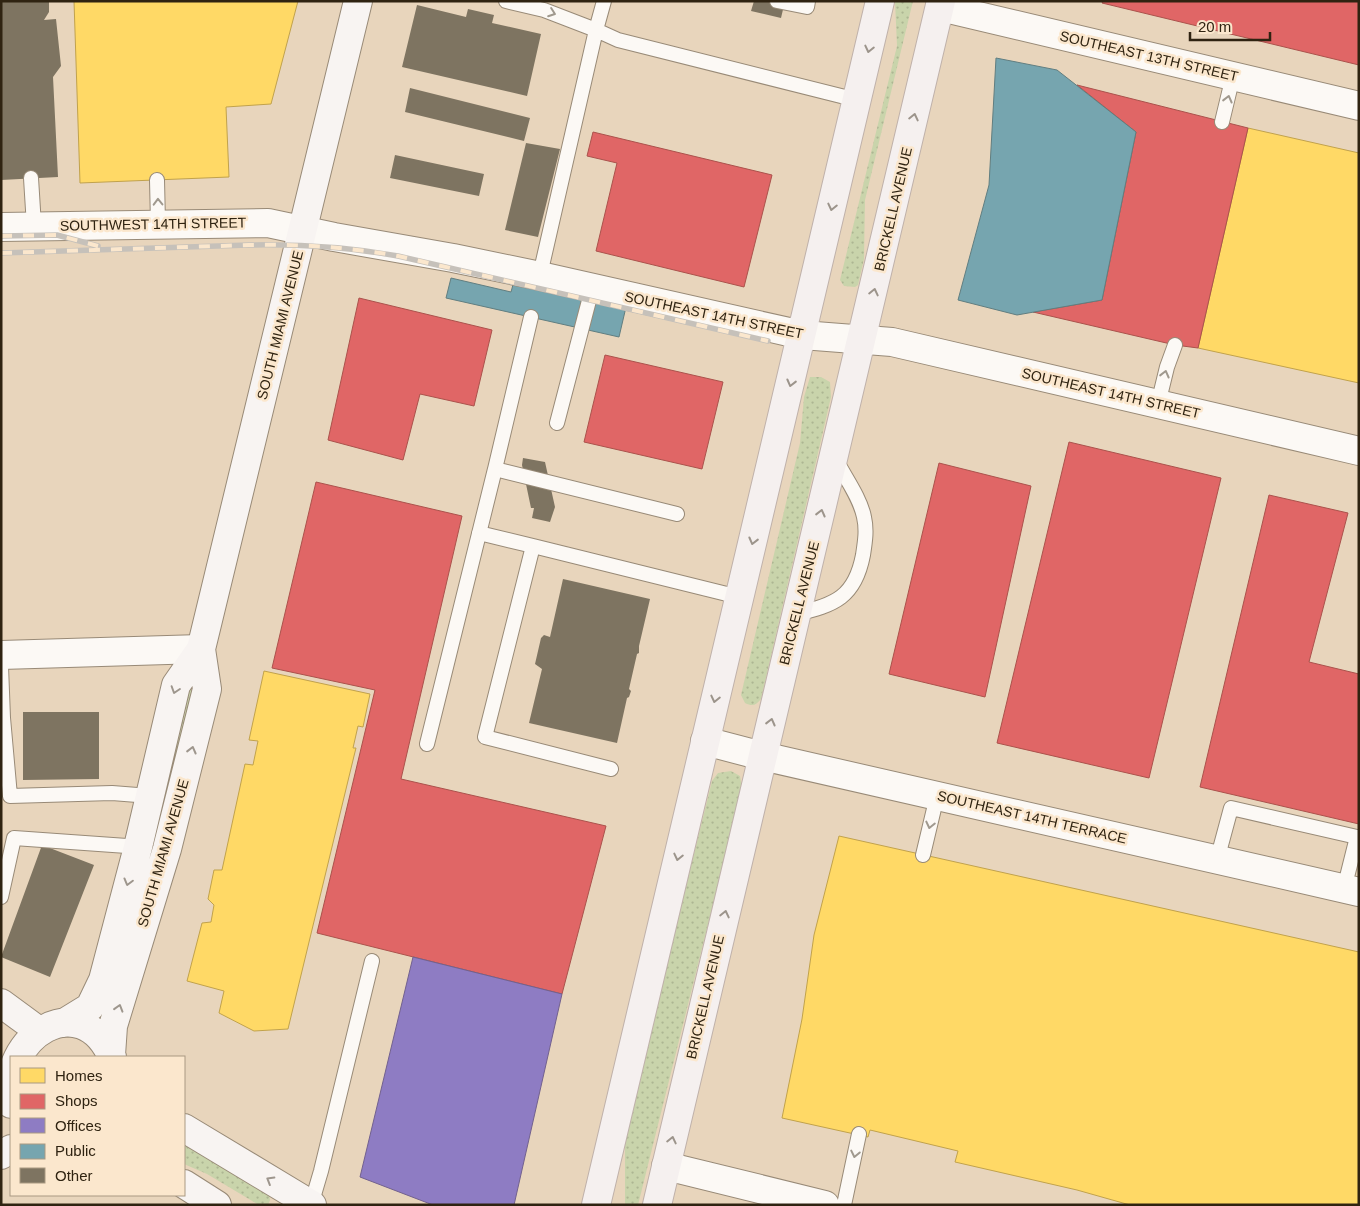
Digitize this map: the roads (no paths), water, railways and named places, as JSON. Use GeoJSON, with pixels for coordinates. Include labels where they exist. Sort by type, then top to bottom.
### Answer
{"type":"FeatureCollection","features":[{"type":"Feature","properties":{"kind":"main road","name":"SOUTH MIAMI AVENUE"},"geometry":{"type":"LineString","coordinates":[[64,1022],[90,1006],[103,980],[138,847],[176,685],[201,649],[358,1]]}},
{"type":"Feature","properties":{"kind":"main road"},"geometry":{"type":"LineString","coordinates":[[596,1205],[880,1]]}},
{"type":"Feature","properties":{"kind":"main road","name":"BRICKELL AVENUE"},"geometry":{"type":"LineString","coordinates":[[657,1205],[941,4]]}},
{"type":"Feature","properties":{"kind":"main road","name":"SOUTH MIAMI AVENUE"},"geometry":{"type":"LineString","coordinates":[[111,1056],[113,1026],[166,849],[207,689],[201,649]]}},
{"type":"Feature","properties":{"kind":"main road"},"geometry":{"type":"LineString","coordinates":[[1,1003],[35,1028]]}},
{"type":"Feature","properties":{"kind":"main road"},"geometry":{"type":"LineString","coordinates":[[7,1103],[4,1084],[5,1053],[35,1028],[45,1024],[64,1022],[74,1024],[92,1032],[106,1046],[111,1056]]}},
{"type":"Feature","properties":{"kind":"main road"},"geometry":{"type":"LineString","coordinates":[[185,1129],[311,1205]]}},
{"type":"Feature","properties":{"kind":"main road"},"geometry":{"type":"LineString","coordinates":[[185,1185],[217,1205]]}},
{"type":"Feature","properties":{"kind":"street","name":"SOUTHEAST 13TH STREET"},"geometry":{"type":"LineString","coordinates":[[941,4],[1359,106]]}},
{"type":"Feature","properties":{"kind":"street","name":"SOUTHWEST 14TH STREET"},"geometry":{"type":"LineString","coordinates":[[1,227],[268,222],[303,230]]}},
{"type":"Feature","properties":{"kind":"street","name":"SOUTHEAST 14TH STREET"},"geometry":{"type":"LineString","coordinates":[[303,230],[453,258],[539,281],[592,289],[802,335],[892,342],[1359,451]]}},
{"type":"Feature","properties":{"kind":"street"},"geometry":{"type":"LineString","coordinates":[[1,655],[201,649]]}},
{"type":"Feature","properties":{"kind":"street","name":"SOUTHEAST 14TH TERRACE"},"geometry":{"type":"LineString","coordinates":[[705,741],[762,756],[1352,890]]}},
{"type":"Feature","properties":{"kind":"street"},"geometry":{"type":"LineString","coordinates":[[666,1166],[825,1205]]}},
{"type":"Feature","properties":{"kind":"lane"},"geometry":{"type":"LineString","coordinates":[[506,1],[544,10],[618,40],[857,100]]}},
{"type":"Feature","properties":{"kind":"lane"},"geometry":{"type":"LineString","coordinates":[[539,281],[604,1]]}},
{"type":"Feature","properties":{"kind":"lane"},"geometry":{"type":"LineString","coordinates":[[778,1],[807,7],[808,1]]}},
{"type":"Feature","properties":{"kind":"lane"},"geometry":{"type":"LineString","coordinates":[[1222,122],[1233,76]]}},
{"type":"Feature","properties":{"kind":"lane"},"geometry":{"type":"LineString","coordinates":[[31,178],[34,226]]}},
{"type":"Feature","properties":{"kind":"lane"},"geometry":{"type":"LineString","coordinates":[[157,180],[158,223]]}},
{"type":"Feature","properties":{"kind":"lane"},"geometry":{"type":"LineString","coordinates":[[557,423],[592,289]]}},
{"type":"Feature","properties":{"kind":"lane"},"geometry":{"type":"LineString","coordinates":[[427,744],[495,470],[530,317]]}},
{"type":"Feature","properties":{"kind":"lane"},"geometry":{"type":"LineString","coordinates":[[1158,404],[1167,367],[1175,345]]}},
{"type":"Feature","properties":{"kind":"lane"},"geometry":{"type":"LineString","coordinates":[[796,614],[818,609],[838,600],[852,587],[860,572],[866,537],[864,516],[858,499],[834,457]]}},
{"type":"Feature","properties":{"kind":"lane"},"geometry":{"type":"LineString","coordinates":[[495,470],[677,514]]}},
{"type":"Feature","properties":{"kind":"lane"},"geometry":{"type":"LineString","coordinates":[[479,533],[739,597]]}},
{"type":"Feature","properties":{"kind":"lane"},"geometry":{"type":"LineString","coordinates":[[533,546],[485,737],[611,769]]}},
{"type":"Feature","properties":{"kind":"lane"},"geometry":{"type":"LineString","coordinates":[[1,666],[3,718],[10,796],[112,793],[150,796]]}},
{"type":"Feature","properties":{"kind":"lane"},"geometry":{"type":"LineString","coordinates":[[923,855],[937,796]]}},
{"type":"Feature","properties":{"kind":"lane"},"geometry":{"type":"LineString","coordinates":[[1217,860],[1231,808],[1357,837],[1354,849],[1352,890]]}},
{"type":"Feature","properties":{"kind":"lane"},"geometry":{"type":"LineString","coordinates":[[1,897],[14,838],[166,849]]}},
{"type":"Feature","properties":{"kind":"lane"},"geometry":{"type":"LineString","coordinates":[[311,1205],[372,961]]}},
{"type":"Feature","properties":{"kind":"lane"},"geometry":{"type":"LineString","coordinates":[[844,1205],[859,1134]]}},
{"type":"Feature","properties":{"kind":"railway"},"geometry":{"type":"LineString","coordinates":[[1,236],[57,235],[98,246]]}},
{"type":"Feature","properties":{"kind":"railway"},"geometry":{"type":"LineString","coordinates":[[1,253],[249,245],[361,250],[398,256],[768,341]]}}]}
